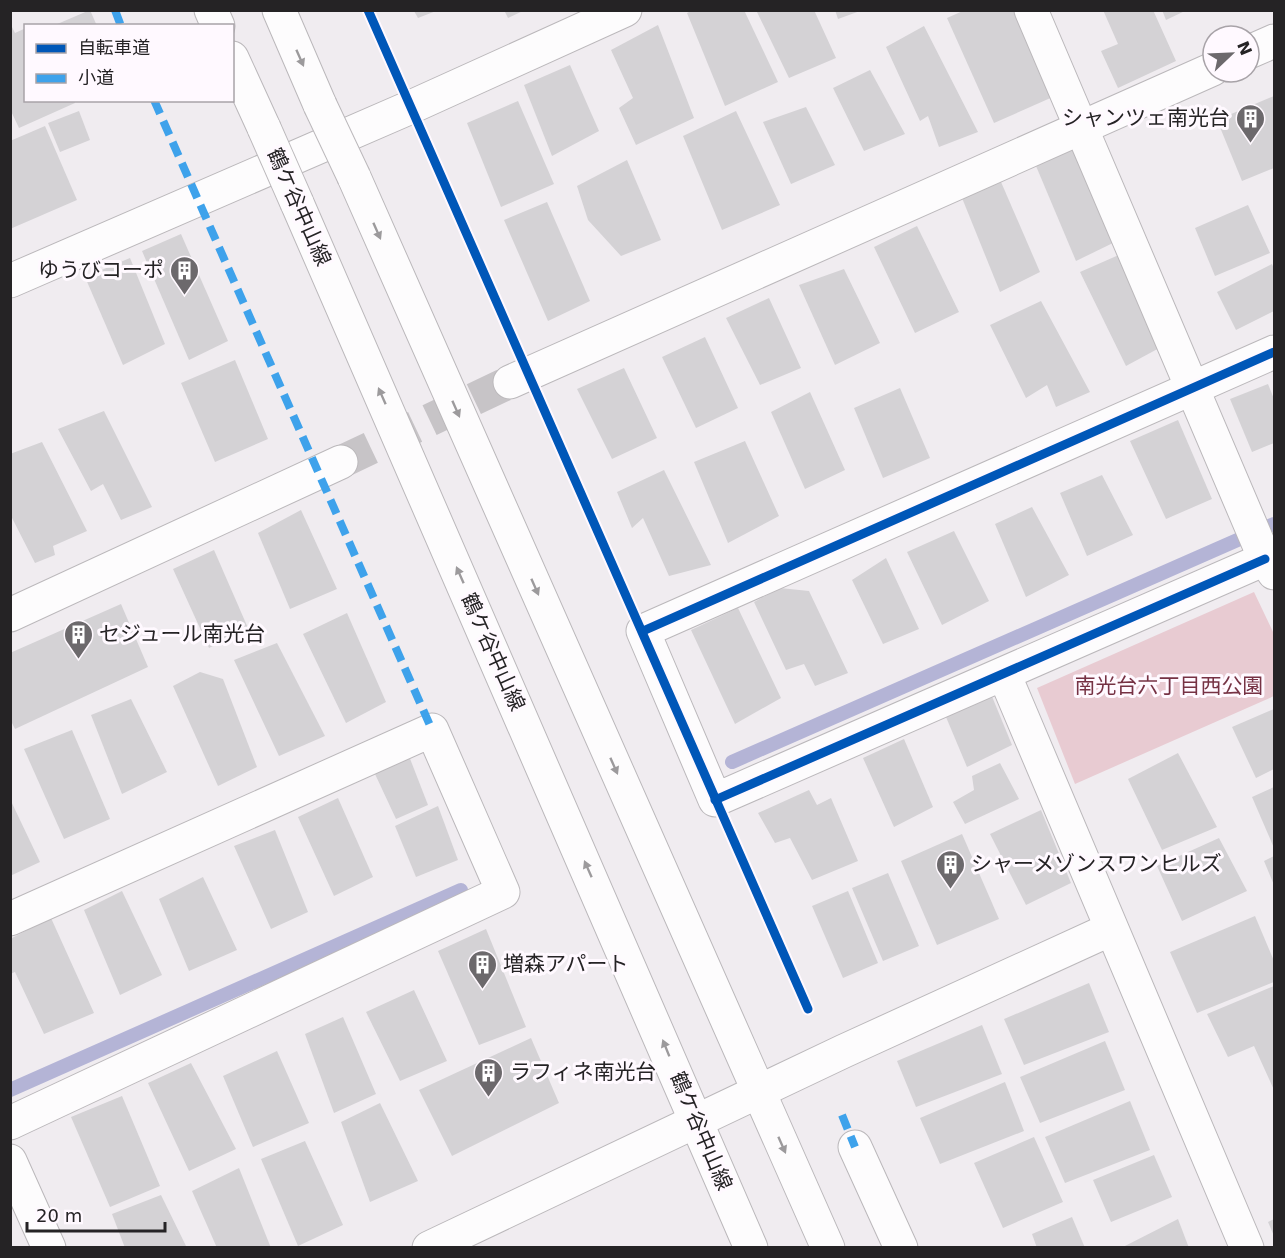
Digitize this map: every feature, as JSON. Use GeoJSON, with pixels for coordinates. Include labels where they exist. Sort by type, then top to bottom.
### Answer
{"type":"FeatureCollection","features":[{"type":"Feature","properties":{"kind":"street"},"geometry":{"type":"LineString","coordinates":[[211,10],[217,24]]}},
{"type":"Feature","properties":{"kind":"street"},"geometry":{"type":"LineString","coordinates":[[279,10],[828,1248]]}},
{"type":"Feature","properties":{"kind":"street"},"geometry":{"type":"LineString","coordinates":[[10,281],[411,107],[625,10]]}},
{"type":"Feature","properties":{"kind":"street"},"geometry":{"type":"LineString","coordinates":[[1031,10],[1192,389],[1261,547],[1004,674],[715,800],[643,632],[1192,389],[1275,352]]}},
{"type":"Feature","properties":{"kind":"street"},"geometry":{"type":"LineString","coordinates":[[1261,47],[1275,41]]}},
{"type":"Feature","properties":{"kind":"street","name":"鶴ケ谷中山線"},"geometry":{"type":"LineString","coordinates":[[234,62],[659,1031],[751,1248]]}},
{"type":"Feature","properties":{"kind":"street"},"geometry":{"type":"LineString","coordinates":[[510,382],[1201,74]]}},
{"type":"Feature","properties":{"kind":"street"},"geometry":{"type":"LineString","coordinates":[[10,615],[341,462]]}},
{"type":"Feature","properties":{"kind":"street"},"geometry":{"type":"LineString","coordinates":[[1004,674],[1247,1248]]}},
{"type":"Feature","properties":{"kind":"street"},"geometry":{"type":"LineString","coordinates":[[10,919],[432,730],[503,892],[10,1123]]}},
{"type":"Feature","properties":{"kind":"street"},"geometry":{"type":"LineString","coordinates":[[429,1248],[758,1091],[1111,929]]}},
{"type":"Feature","properties":{"kind":"street"},"geometry":{"type":"LineString","coordinates":[[855,1147],[901,1248]]}},
{"type":"Feature","properties":{"kind":"street"},"geometry":{"type":"LineString","coordinates":[[10,1161],[49,1248]]}},
{"type":"Feature","properties":{"kind":"green space","name":"南光台六丁目西公園"},"geometry":{"type":"Polygon","coordinates":[[[1254,592],[1274,634],[1274,696],[1075,784],[1037,688],[1254,592]]]}},
{"type":"Feature","properties":{"kind":"building"},"geometry":{"type":"Polygon","coordinates":[[[90,10],[96,24],[57,24],[90,10]]]}},
{"type":"Feature","properties":{"kind":"building"},"geometry":{"type":"Polygon","coordinates":[[[504,10],[525,10],[508,18],[504,10]]]}},
{"type":"Feature","properties":{"kind":"building"},"geometry":{"type":"Polygon","coordinates":[[[693,10],[744,10],[778,82],[725,106],[687,13],[693,10]]]}},
{"type":"Feature","properties":{"kind":"building"},"geometry":{"type":"Polygon","coordinates":[[[756,10],[814,10],[836,58],[789,78],[756,10]]]}},
{"type":"Feature","properties":{"kind":"building"},"geometry":{"type":"Polygon","coordinates":[[[835,10],[860,10],[860,11],[838,19],[835,10]]]}},
{"type":"Feature","properties":{"kind":"building"},"geometry":{"type":"Polygon","coordinates":[[[965,10],[1014,10],[1055,96],[994,123],[947,18],[965,10]]]}},
{"type":"Feature","properties":{"kind":"building"},"geometry":{"type":"Polygon","coordinates":[[[1103,10],[1153,10],[1176,61],[1118,88],[1101,51],[1118,44],[1103,10]]]}},
{"type":"Feature","properties":{"kind":"building"},"geometry":{"type":"Polygon","coordinates":[[[1162,10],[1187,10],[1166,20],[1162,10]]]}},
{"type":"Feature","properties":{"kind":"building"},"geometry":{"type":"Polygon","coordinates":[[[414,11],[436,11],[418,18],[414,11]]]}},
{"type":"Feature","properties":{"kind":"building"},"geometry":{"type":"Polygon","coordinates":[[[10,23],[15,33],[24,29],[24,102],[75,103],[19,128],[10,109],[10,23]]]}},
{"type":"Feature","properties":{"kind":"building"},"geometry":{"type":"Polygon","coordinates":[[[658,25],[694,118],[636,145],[619,108],[633,98],[611,50],[658,25]]]}},
{"type":"Feature","properties":{"kind":"building"},"geometry":{"type":"Polygon","coordinates":[[[924,26],[978,132],[939,147],[928,116],[920,121],[886,47],[924,26]]]}},
{"type":"Feature","properties":{"kind":"building"},"geometry":{"type":"Polygon","coordinates":[[[570,65],[599,131],[552,156],[524,85],[570,65]]]}},
{"type":"Feature","properties":{"kind":"building"},"geometry":{"type":"Polygon","coordinates":[[[870,70],[905,134],[864,151],[833,88],[870,70]]]}},
{"type":"Feature","properties":{"kind":"building","name":"シャンツェ南光台"},"geometry":{"type":"Polygon","coordinates":[[[1274,96],[1274,168],[1242,181],[1217,120],[1274,96]]]}},
{"type":"Feature","properties":{"kind":"building"},"geometry":{"type":"Polygon","coordinates":[[[518,101],[554,184],[501,207],[467,123],[518,101]]]}},
{"type":"Feature","properties":{"kind":"building"},"geometry":{"type":"Polygon","coordinates":[[[806,107],[835,165],[791,184],[763,122],[806,107]]]}},
{"type":"Feature","properties":{"kind":"building"},"geometry":{"type":"Polygon","coordinates":[[[79,111],[90,140],[60,152],[48,123],[79,111]]]}},
{"type":"Feature","properties":{"kind":"building"},"geometry":{"type":"Polygon","coordinates":[[[736,111],[780,205],[722,230],[683,136],[736,111]]]}},
{"type":"Feature","properties":{"kind":"building"},"geometry":{"type":"Polygon","coordinates":[[[45,126],[77,200],[10,229],[10,141],[45,126]]]}},
{"type":"Feature","properties":{"kind":"building"},"geometry":{"type":"Polygon","coordinates":[[[1074,148],[1115,242],[1076,261],[1036,166],[1074,148]]]}},
{"type":"Feature","properties":{"kind":"building"},"geometry":{"type":"Polygon","coordinates":[[[627,160],[661,240],[621,256],[588,220],[577,186],[627,160]]]}},
{"type":"Feature","properties":{"kind":"building"},"geometry":{"type":"Polygon","coordinates":[[[998,175],[1040,272],[1000,292],[960,193],[998,175]]]}},
{"type":"Feature","properties":{"kind":"building"},"geometry":{"type":"Polygon","coordinates":[[[547,202],[590,301],[548,321],[504,220],[547,202]]]}},
{"type":"Feature","properties":{"kind":"building"},"geometry":{"type":"Polygon","coordinates":[[[1248,205],[1270,253],[1215,276],[1195,228],[1248,205]]]}},
{"type":"Feature","properties":{"kind":"building"},"geometry":{"type":"Polygon","coordinates":[[[917,226],[959,312],[915,333],[874,247],[917,226]]]}},
{"type":"Feature","properties":{"kind":"building","name":"ゆうびコーポ"},"geometry":{"type":"Polygon","coordinates":[[[181,234],[228,341],[189,360],[142,251],[181,234]]]}},
{"type":"Feature","properties":{"kind":"building"},"geometry":{"type":"Polygon","coordinates":[[[1121,254],[1163,346],[1126,366],[1080,272],[1121,254]]]}},
{"type":"Feature","properties":{"kind":"building"},"geometry":{"type":"Polygon","coordinates":[[[130,258],[165,344],[123,365],[85,277],[130,258]]]}},
{"type":"Feature","properties":{"kind":"building"},"geometry":{"type":"Polygon","coordinates":[[[1272,264],[1274,311],[1236,330],[1217,292],[1272,264]]]}},
{"type":"Feature","properties":{"kind":"building"},"geometry":{"type":"Polygon","coordinates":[[[844,269],[880,343],[835,365],[799,285],[844,269]]]}},
{"type":"Feature","properties":{"kind":"building"},"geometry":{"type":"Polygon","coordinates":[[[769,298],[801,368],[760,385],[726,318],[769,298]]]}},
{"type":"Feature","properties":{"kind":"building"},"geometry":{"type":"Polygon","coordinates":[[[1041,301],[1090,392],[1056,407],[1047,385],[1026,398],[990,325],[1041,301]]]}},
{"type":"Feature","properties":{"kind":"building"},"geometry":{"type":"Polygon","coordinates":[[[705,337],[738,408],[696,428],[662,357],[705,337]]]}},
{"type":"Feature","properties":{"kind":"building"},"geometry":{"type":"Polygon","coordinates":[[[235,360],[268,439],[215,462],[181,383],[235,360]]]}},
{"type":"Feature","properties":{"kind":"building"},"geometry":{"type":"Polygon","coordinates":[[[624,368],[657,438],[612,459],[577,389],[624,368]]]}},
{"type":"Feature","properties":{"kind":"building"},"geometry":{"type":"Polygon","coordinates":[[[1268,384],[1274,399],[1274,443],[1252,452],[1230,399],[1268,384]]]}},
{"type":"Feature","properties":{"kind":"building"},"geometry":{"type":"Polygon","coordinates":[[[900,388],[930,458],[883,478],[854,408],[900,388]]]}},
{"type":"Feature","properties":{"kind":"building"},"geometry":{"type":"Polygon","coordinates":[[[810,392],[845,470],[805,489],[771,412],[810,392]]]}},
{"type":"Feature","properties":{"kind":"building"},"geometry":{"type":"Polygon","coordinates":[[[104,411],[152,507],[121,520],[103,484],[91,491],[58,429],[104,411]]]}},
{"type":"Feature","properties":{"kind":"building"},"geometry":{"type":"Polygon","coordinates":[[[1178,420],[1212,499],[1166,519],[1130,441],[1178,420]]]}},
{"type":"Feature","properties":{"kind":"building"},"geometry":{"type":"Polygon","coordinates":[[[745,441],[779,516],[728,543],[694,462],[745,441]]]}},
{"type":"Feature","properties":{"kind":"building"},"geometry":{"type":"Polygon","coordinates":[[[42,442],[87,531],[53,546],[55,555],[35,563],[10,514],[10,454],[42,442]]]}},
{"type":"Feature","properties":{"kind":"building"},"geometry":{"type":"Polygon","coordinates":[[[664,470],[711,565],[669,576],[643,518],[632,528],[617,492],[664,470]]]}},
{"type":"Feature","properties":{"kind":"building"},"geometry":{"type":"Polygon","coordinates":[[[1102,475],[1133,535],[1087,556],[1060,493],[1102,475]]]}},
{"type":"Feature","properties":{"kind":"building"},"geometry":{"type":"Polygon","coordinates":[[[1032,507],[1069,575],[1026,597],[995,524],[1032,507]]]}},
{"type":"Feature","properties":{"kind":"building"},"geometry":{"type":"Polygon","coordinates":[[[301,510],[337,589],[290,609],[258,533],[301,510]]]}},
{"type":"Feature","properties":{"kind":"building"},"geometry":{"type":"Polygon","coordinates":[[[954,531],[989,601],[942,625],[907,552],[954,531]]]}},
{"type":"Feature","properties":{"kind":"building"},"geometry":{"type":"Polygon","coordinates":[[[214,550],[248,628],[209,648],[173,569],[214,550]]]}},
{"type":"Feature","properties":{"kind":"building"},"geometry":{"type":"Polygon","coordinates":[[[886,558],[919,629],[883,644],[852,580],[886,558]]]}},
{"type":"Feature","properties":{"kind":"building"},"geometry":{"type":"Polygon","coordinates":[[[780,588],[809,591],[848,673],[815,686],[804,664],[786,670],[754,602],[780,588]]]}},
{"type":"Feature","properties":{"kind":"building","name":"セジュール南光台"},"geometry":{"type":"Polygon","coordinates":[[[121,604],[148,667],[15,729],[10,719],[10,653],[121,604]]]}},
{"type":"Feature","properties":{"kind":"building"},"geometry":{"type":"Polygon","coordinates":[[[738,608],[781,698],[735,724],[691,630],[738,608]]]}},
{"type":"Feature","properties":{"kind":"building"},"geometry":{"type":"Polygon","coordinates":[[[347,613],[386,702],[346,723],[303,634],[347,613]]]}},
{"type":"Feature","properties":{"kind":"building"},"geometry":{"type":"Polygon","coordinates":[[[277,643],[325,736],[279,756],[234,660],[277,643]]]}},
{"type":"Feature","properties":{"kind":"building"},"geometry":{"type":"Polygon","coordinates":[[[200,672],[223,679],[257,767],[218,786],[173,686],[200,672]]]}},
{"type":"Feature","properties":{"kind":"building"},"geometry":{"type":"Polygon","coordinates":[[[991,694],[1012,745],[967,767],[946,717],[991,694]]]}},
{"type":"Feature","properties":{"kind":"building"},"geometry":{"type":"Polygon","coordinates":[[[131,699],[167,772],[122,794],[91,715],[131,699]]]}},
{"type":"Feature","properties":{"kind":"building"},"geometry":{"type":"Polygon","coordinates":[[[1274,709],[1274,769],[1256,778],[1232,727],[1274,709]]]}},
{"type":"Feature","properties":{"kind":"building"},"geometry":{"type":"Polygon","coordinates":[[[72,730],[110,819],[64,839],[24,749],[72,730]]]}},
{"type":"Feature","properties":{"kind":"building"},"geometry":{"type":"Polygon","coordinates":[[[904,739],[933,807],[894,827],[863,758],[904,739]]]}},
{"type":"Feature","properties":{"kind":"building"},"geometry":{"type":"Polygon","coordinates":[[[1178,753],[1217,827],[1162,850],[1128,779],[1178,753]]]}},
{"type":"Feature","properties":{"kind":"building"},"geometry":{"type":"Polygon","coordinates":[[[409,756],[428,805],[396,819],[375,774],[409,756]]]}},
{"type":"Feature","properties":{"kind":"building"},"geometry":{"type":"Polygon","coordinates":[[[1000,763],[1019,799],[965,824],[953,802],[974,790],[972,776],[1000,763]]]}},
{"type":"Feature","properties":{"kind":"building"},"geometry":{"type":"Polygon","coordinates":[[[1274,787],[1274,848],[1252,797],[1274,787]]]}},
{"type":"Feature","properties":{"kind":"building"},"geometry":{"type":"Polygon","coordinates":[[[809,790],[817,805],[831,798],[858,861],[812,880],[790,838],[775,843],[758,813],[809,790]]]}},
{"type":"Feature","properties":{"kind":"building"},"geometry":{"type":"Polygon","coordinates":[[[338,798],[373,877],[334,896],[298,817],[338,798]]]}},
{"type":"Feature","properties":{"kind":"building"},"geometry":{"type":"Polygon","coordinates":[[[10,799],[40,862],[10,876],[10,799]]]}},
{"type":"Feature","properties":{"kind":"building"},"geometry":{"type":"Polygon","coordinates":[[[438,806],[458,860],[416,877],[395,826],[438,806]]]}},
{"type":"Feature","properties":{"kind":"building"},"geometry":{"type":"Polygon","coordinates":[[[1041,810],[1071,883],[1026,905],[990,834],[1041,810]]]}},
{"type":"Feature","properties":{"kind":"building"},"geometry":{"type":"Polygon","coordinates":[[[275,830],[308,912],[271,929],[234,846],[275,830]]]}},
{"type":"Feature","properties":{"kind":"building","name":"シャーメゾンスワンヒルズ"},"geometry":{"type":"Polygon","coordinates":[[[962,834],[999,919],[937,945],[901,861],[962,834]]]}},
{"type":"Feature","properties":{"kind":"building"},"geometry":{"type":"Polygon","coordinates":[[[1219,838],[1247,891],[1182,921],[1157,866],[1219,838]]]}},
{"type":"Feature","properties":{"kind":"building"},"geometry":{"type":"Polygon","coordinates":[[[1274,856],[1274,885],[1264,861],[1274,856]]]}},
{"type":"Feature","properties":{"kind":"building"},"geometry":{"type":"Polygon","coordinates":[[[888,873],[919,946],[883,961],[852,888],[888,873]]]}},
{"type":"Feature","properties":{"kind":"building"},"geometry":{"type":"Polygon","coordinates":[[[203,877],[237,950],[189,971],[159,899],[203,877]]]}},
{"type":"Feature","properties":{"kind":"building"},"geometry":{"type":"Polygon","coordinates":[[[122,891],[162,975],[120,995],[84,910],[122,891]]]}},
{"type":"Feature","properties":{"kind":"building"},"geometry":{"type":"Polygon","coordinates":[[[848,891],[878,963],[843,978],[812,906],[848,891]]]}},
{"type":"Feature","properties":{"kind":"building"},"geometry":{"type":"Polygon","coordinates":[[[1255,916],[1274,961],[1274,982],[1197,1013],[1170,952],[1255,916]]]}},
{"type":"Feature","properties":{"kind":"building"},"geometry":{"type":"Polygon","coordinates":[[[51,918],[94,1013],[44,1034],[15,972],[10,974],[10,939],[51,918]]]}},
{"type":"Feature","properties":{"kind":"building","name":"増森アパート"},"geometry":{"type":"Polygon","coordinates":[[[486,929],[526,1027],[479,1045],[438,951],[486,929]]]}},
{"type":"Feature","properties":{"kind":"building"},"geometry":{"type":"Polygon","coordinates":[[[1089,983],[1109,1032],[1024,1065],[1004,1019],[1089,983]]]}},
{"type":"Feature","properties":{"kind":"building"},"geometry":{"type":"Polygon","coordinates":[[[1274,986],[1274,1090],[1254,1046],[1228,1057],[1207,1014],[1274,986]]]}},
{"type":"Feature","properties":{"kind":"building"},"geometry":{"type":"Polygon","coordinates":[[[414,990],[447,1061],[400,1081],[366,1012],[414,990]]]}},
{"type":"Feature","properties":{"kind":"building"},"geometry":{"type":"Polygon","coordinates":[[[343,1017],[376,1094],[334,1113],[305,1034],[343,1017]]]}},
{"type":"Feature","properties":{"kind":"building"},"geometry":{"type":"Polygon","coordinates":[[[982,1025],[1002,1074],[916,1107],[897,1061],[982,1025]]]}},
{"type":"Feature","properties":{"kind":"building","name":"ラフィネ南光台"},"geometry":{"type":"Polygon","coordinates":[[[531,1038],[559,1103],[452,1156],[419,1090],[531,1038]]]}},
{"type":"Feature","properties":{"kind":"building"},"geometry":{"type":"Polygon","coordinates":[[[1105,1041],[1125,1090],[1040,1123],[1020,1077],[1105,1041]]]}},
{"type":"Feature","properties":{"kind":"building"},"geometry":{"type":"Polygon","coordinates":[[[277,1051],[309,1123],[253,1147],[223,1076],[277,1051]]]}},
{"type":"Feature","properties":{"kind":"building"},"geometry":{"type":"Polygon","coordinates":[[[191,1063],[236,1149],[189,1171],[148,1083],[191,1063]]]}},
{"type":"Feature","properties":{"kind":"building"},"geometry":{"type":"Polygon","coordinates":[[[1005,1082],[1024,1131],[940,1164],[920,1118],[1005,1082]]]}},
{"type":"Feature","properties":{"kind":"building"},"geometry":{"type":"Polygon","coordinates":[[[122,1096],[160,1186],[110,1207],[71,1117],[122,1096]]]}},
{"type":"Feature","properties":{"kind":"building"},"geometry":{"type":"Polygon","coordinates":[[[1130,1101],[1150,1150],[1065,1183],[1045,1137],[1130,1101]]]}},
{"type":"Feature","properties":{"kind":"building"},"geometry":{"type":"Polygon","coordinates":[[[380,1103],[418,1181],[370,1202],[341,1122],[380,1103]]]}},
{"type":"Feature","properties":{"kind":"building"},"geometry":{"type":"Polygon","coordinates":[[[1034,1137],[1063,1202],[1003,1228],[974,1163],[1034,1137]]]}},
{"type":"Feature","properties":{"kind":"building"},"geometry":{"type":"Polygon","coordinates":[[[305,1141],[343,1225],[298,1246],[261,1159],[305,1141]]]}},
{"type":"Feature","properties":{"kind":"building"},"geometry":{"type":"Polygon","coordinates":[[[1154,1155],[1172,1197],[1111,1222],[1093,1180],[1154,1155]]]}},
{"type":"Feature","properties":{"kind":"building"},"geometry":{"type":"Polygon","coordinates":[[[239,1168],[271,1248],[217,1248],[192,1191],[239,1168]]]}},
{"type":"Feature","properties":{"kind":"building"},"geometry":{"type":"Polygon","coordinates":[[[161,1195],[187,1248],[125,1248],[112,1214],[161,1195]]]}},
{"type":"Feature","properties":{"kind":"building"},"geometry":{"type":"Polygon","coordinates":[[[1072,1217],[1085,1248],[1037,1248],[1032,1234],[1072,1217]]]}},
{"type":"Feature","properties":{"kind":"building"},"geometry":{"type":"Polygon","coordinates":[[[1178,1219],[1189,1248],[1121,1248],[1178,1219]]]}},
{"type":"Feature","properties":{"kind":"building"},"geometry":{"type":"Polygon","coordinates":[[[1274,1219],[1274,1236],[1268,1222],[1274,1219]]]}},
{"type":"Feature","properties":{"kind":"waterway"},"geometry":{"type":"LineString","coordinates":[[732,762],[1274,524]]}},
{"type":"Feature","properties":{"kind":"waterway"},"geometry":{"type":"LineString","coordinates":[[10,1090],[461,890]]}},
{"type":"Feature","properties":{"kind":"tunnel"},"geometry":{"type":"LineString","coordinates":[[341,462],[510,382]]}},
{"type":"Feature","properties":{"kind":"marked path"},"geometry":{"type":"LineString","coordinates":[[115,10],[120,24]]}},
{"type":"Feature","properties":{"kind":"marked path"},"geometry":{"type":"LineString","coordinates":[[155,102],[432,730]]}},
{"type":"Feature","properties":{"kind":"marked path"},"geometry":{"type":"LineString","coordinates":[[842,1115],[855,1147]]}},
{"type":"Feature","properties":{"kind":"cycle path"},"geometry":{"type":"LineString","coordinates":[[368,10],[808,1009]]}},
{"type":"Feature","properties":{"kind":"cycle path"},"geometry":{"type":"LineString","coordinates":[[643,631],[1274,352]]}},
{"type":"Feature","properties":{"kind":"cycle path"},"geometry":{"type":"LineString","coordinates":[[715,800],[1265,559]]}},
{"type":"Feature","properties":{"kind":"place","name":"シャンツェ南光台"},"geometry":{"type":"Point","coordinates":[1251,144]}},
{"type":"Feature","properties":{"kind":"place","name":"ゆうびコーポ"},"geometry":{"type":"Point","coordinates":[185,296]}},
{"type":"Feature","properties":{"kind":"place","name":"セジュール南光台"},"geometry":{"type":"Point","coordinates":[78,660]}},
{"type":"Feature","properties":{"kind":"place","name":"シャーメゾンスワンヒルズ"},"geometry":{"type":"Point","coordinates":[950,890]}},
{"type":"Feature","properties":{"kind":"place","name":"増森アパート"},"geometry":{"type":"Point","coordinates":[482,990]}},
{"type":"Feature","properties":{"kind":"place","name":"ラフィネ南光台"},"geometry":{"type":"Point","coordinates":[489,1098]}}]}
